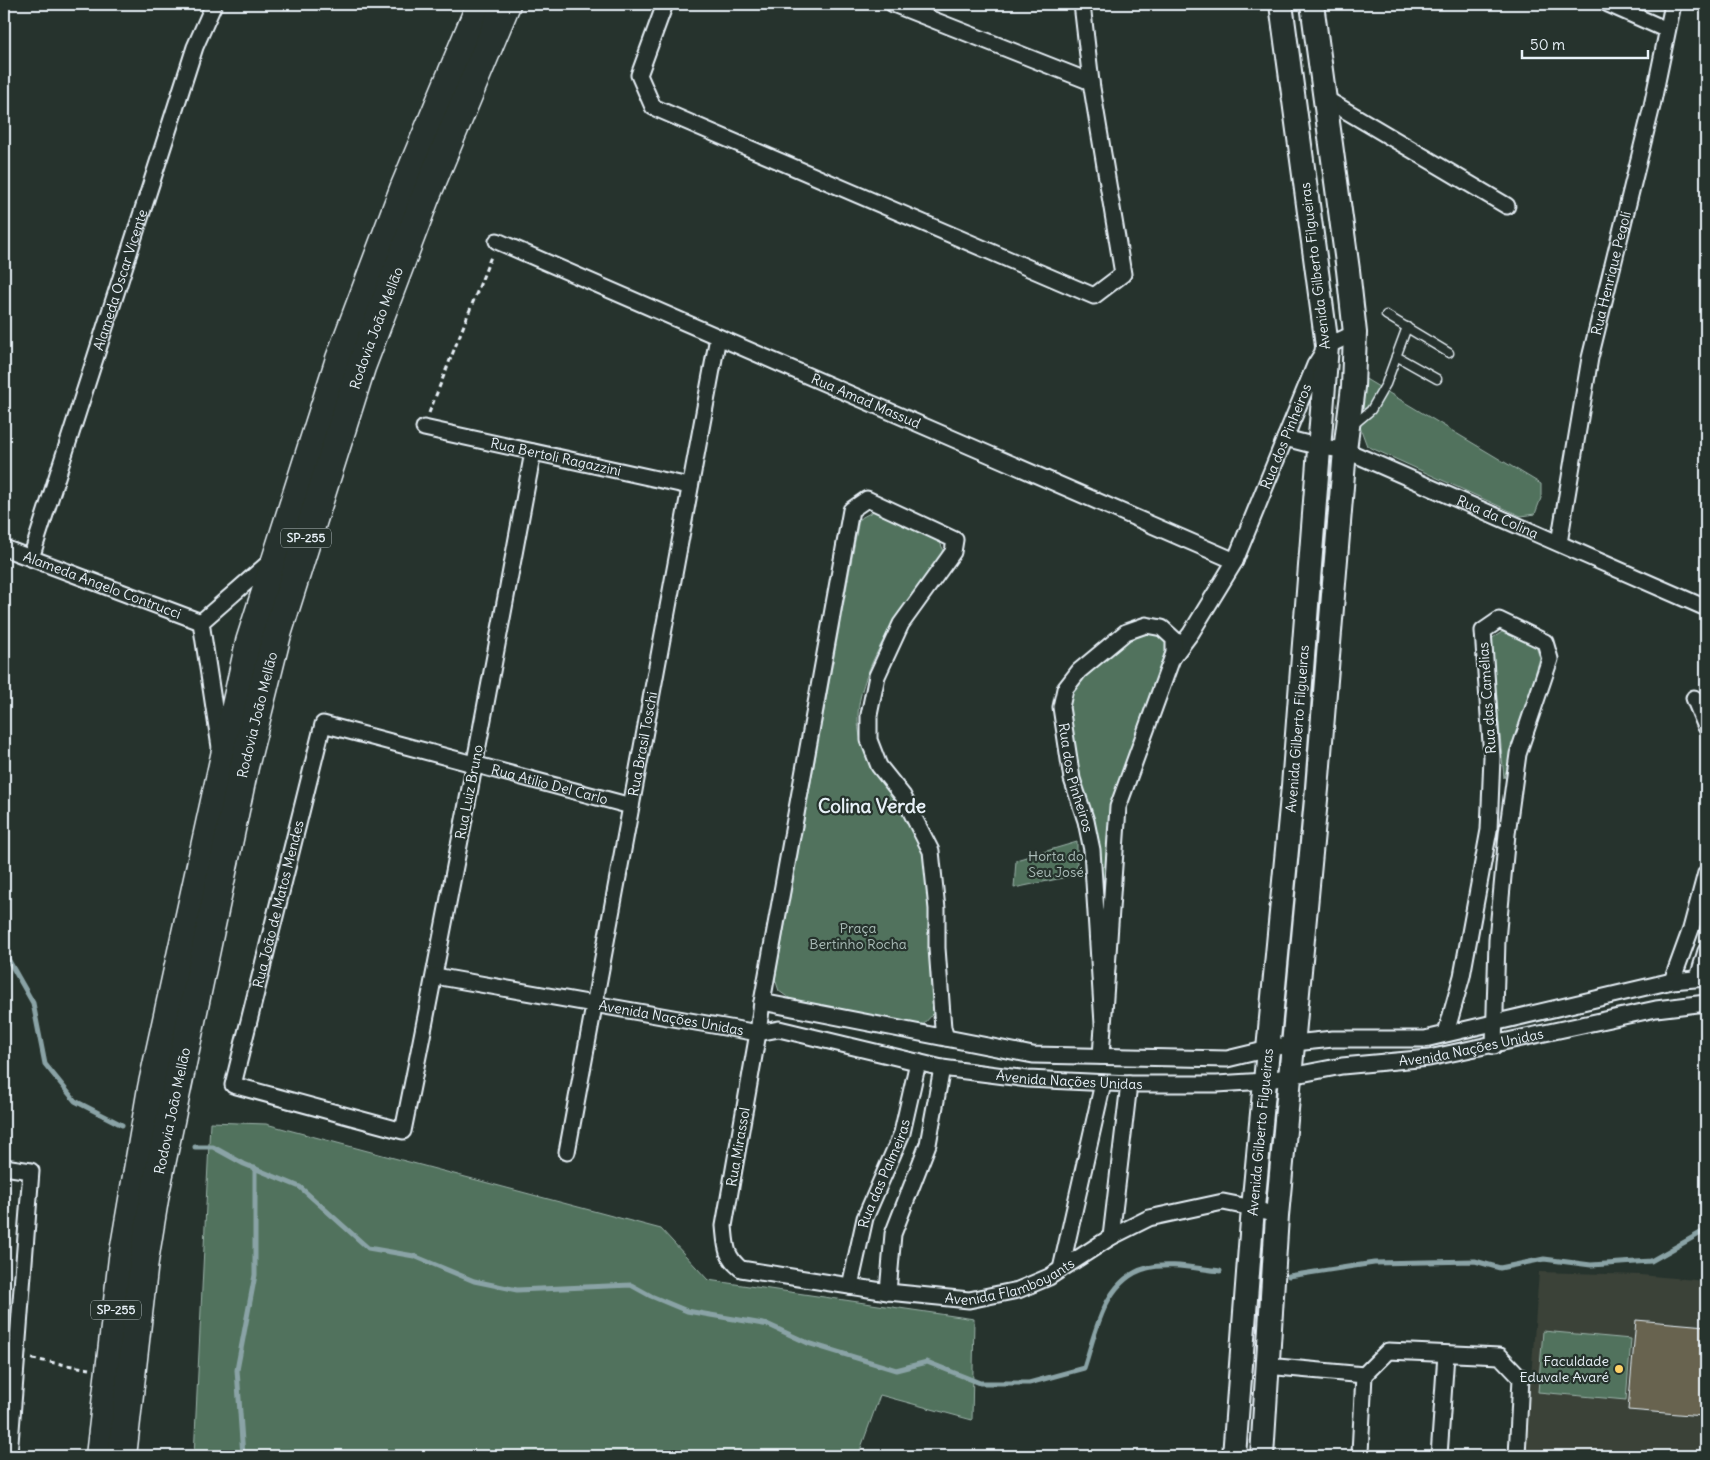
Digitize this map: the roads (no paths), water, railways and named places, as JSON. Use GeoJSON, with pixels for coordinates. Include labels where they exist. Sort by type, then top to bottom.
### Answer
{"type":"FeatureCollection","features":[{"type":"Feature","properties":{"kind":"highway","name":"Rodovia João Mellão"},"geometry":{"type":"LineString","coordinates":[[100,1456],[123,1258],[149,1106],[222,763],[250,642],[340,359],[404,190],[481,4]]}},
{"type":"Feature","properties":{"kind":"highway","name":"Rodovia João Mellão"},"geometry":{"type":"LineString","coordinates":[[122,1456],[144,1261],[155,1194],[244,768],[277,634],[361,367],[425,198],[506,4]]}},
{"type":"Feature","properties":{"kind":"main road","name":"Avenida Gilberto Filgueiras"},"geometry":{"type":"LineString","coordinates":[[1234,1456],[1253,1208],[1293,786],[1327,346],[1281,4]]}},
{"type":"Feature","properties":{"kind":"main road","name":"Avenida Gilberto Filgueiras"},"geometry":{"type":"LineString","coordinates":[[1262,1456],[1277,1216],[1353,387],[1355,333],[1326,99],[1312,4]]}},
{"type":"Feature","properties":{"kind":"main road"},"geometry":{"type":"LineString","coordinates":[[1293,786],[1317,789]]}},
{"type":"Feature","properties":{"kind":"main road"},"geometry":{"type":"LineString","coordinates":[[1236,1426],[1264,1430]]}},
{"type":"Feature","properties":{"kind":"street","name":"Alameda Oscar Vicente"},"geometry":{"type":"LineString","coordinates":[[31,558],[194,47],[214,4]]}},
{"type":"Feature","properties":{"kind":"street"},"geometry":{"type":"LineString","coordinates":[[665,4],[640,75],[653,107],[1094,296],[1123,274],[1091,82],[1082,4]]}},
{"type":"Feature","properties":{"kind":"street"},"geometry":{"type":"LineString","coordinates":[[893,4],[1091,82]]}},
{"type":"Feature","properties":{"kind":"street"},"geometry":{"type":"LineString","coordinates":[[1608,4],[1667,30]]}},
{"type":"Feature","properties":{"kind":"street","name":"Rua Henrique Pegoli"},"geometry":{"type":"LineString","coordinates":[[1559,543],[1590,358],[1652,106],[1673,4]]}},
{"type":"Feature","properties":{"kind":"street"},"geometry":{"type":"LineString","coordinates":[[1326,99],[1507,206]]}},
{"type":"Feature","properties":{"kind":"street","name":"Rua Amad Massud"},"geometry":{"type":"LineString","coordinates":[[497,241],[1235,561]]}},
{"type":"Feature","properties":{"kind":"street"},"geometry":{"type":"LineString","coordinates":[[1327,346],[1355,333]]}},
{"type":"Feature","properties":{"kind":"street","name":"Rua Brasil Toschi"},"geometry":{"type":"LineString","coordinates":[[567,1152],[718,337]]}},
{"type":"Feature","properties":{"kind":"street","name":"Rua dos Pinheiros"},"geometry":{"type":"LineString","coordinates":[[1172,658],[1191,633],[1235,561],[1315,366],[1327,346]]}},
{"type":"Feature","properties":{"kind":"street","name":"Rua Bertoli Ragazzini"},"geometry":{"type":"LineString","coordinates":[[424,428],[689,486]]}},
{"type":"Feature","properties":{"kind":"street","name":"Rua da Colina"},"geometry":{"type":"LineString","coordinates":[[1285,438],[1320,447],[1347,440],[1559,543],[1705,602]]}},
{"type":"Feature","properties":{"kind":"street","name":"Rua Luiz Bruno"},"geometry":{"type":"LineString","coordinates":[[403,1131],[435,976],[533,452]]}},
{"type":"Feature","properties":{"kind":"street"},"geometry":{"type":"LineString","coordinates":[[758,1033],[851,510],[867,499],[955,540],[953,552],[901,624],[878,676],[869,715],[869,740],[879,766],[903,796],[931,851],[937,909],[937,948],[942,1028],[946,1038]]}},
{"type":"Feature","properties":{"kind":"street","name":"Alameda Ângelo Contrucci"},"geometry":{"type":"LineString","coordinates":[[4,548],[201,622]]}},
{"type":"Feature","properties":{"kind":"street"},"geometry":{"type":"LineString","coordinates":[[222,763],[201,622],[235,595],[277,555]]}},
{"type":"Feature","properties":{"kind":"street","name":"Rua das Camélias"},"geometry":{"type":"LineString","coordinates":[[1446,1033],[1462,976],[1489,830],[1492,757],[1482,631],[1499,620],[1545,642],[1550,659],[1518,754],[1500,911],[1493,1022],[1494,1046]]}},
{"type":"Feature","properties":{"kind":"street","name":"Rua dos Pinheiros"},"geometry":{"type":"LineString","coordinates":[[1101,1056],[1118,807],[1172,658],[1174,639],[1162,628],[1146,626],[1126,632],[1079,671],[1065,689],[1062,707],[1072,778],[1086,822],[1092,850],[1103,1024]]}},
{"type":"Feature","properties":{"kind":"street"},"geometry":{"type":"LineString","coordinates":[[1694,698],[1706,727]]}},
{"type":"Feature","properties":{"kind":"street","name":"Rua Atilio Del Carlo"},"geometry":{"type":"LineString","coordinates":[[323,724],[631,806]]}},
{"type":"Feature","properties":{"kind":"street","name":"Rua João de Matos Mendes"},"geometry":{"type":"LineString","coordinates":[[323,724],[233,1085],[403,1131]]}},
{"type":"Feature","properties":{"kind":"street"},"geometry":{"type":"LineString","coordinates":[[1672,981],[1692,929],[1706,873]]}},
{"type":"Feature","properties":{"kind":"street"},"geometry":{"type":"LineString","coordinates":[[1702,978],[1706,951]]}},
{"type":"Feature","properties":{"kind":"street","name":"Avenida Nações Unidas"},"geometry":{"type":"LineString","coordinates":[[435,976],[758,1033],[779,1029],[942,1068],[1028,1080],[1129,1084],[1217,1084],[1265,1081],[1290,1074],[1342,1066],[1429,1058],[1494,1046],[1656,1009],[1706,1004]]}},
{"type":"Feature","properties":{"kind":"street","name":"Avenida Nações Unidas"},"geometry":{"type":"LineString","coordinates":[[762,1002],[1033,1054],[1227,1059],[1294,1044],[1332,1039],[1425,1039],[1672,981],[1702,978]]}},
{"type":"Feature","properties":{"kind":"street","name":"Rua Mirassol"},"geometry":{"type":"LineString","coordinates":[[730,1261],[726,1248],[724,1226],[758,1033]]}},
{"type":"Feature","properties":{"kind":"street","name":"Rua das Palmeiras"},"geometry":{"type":"LineString","coordinates":[[850,1286],[865,1218],[902,1133],[918,1062]]}},
{"type":"Feature","properties":{"kind":"street","name":"Rua das Palmeiras"},"geometry":{"type":"LineString","coordinates":[[888,1292],[893,1234],[928,1144],[942,1068]]}},
{"type":"Feature","properties":{"kind":"street"},"geometry":{"type":"LineString","coordinates":[[1061,1269],[1103,1083]]}},
{"type":"Feature","properties":{"kind":"street"},"geometry":{"type":"LineString","coordinates":[[1111,1237],[1129,1084]]}},
{"type":"Feature","properties":{"kind":"street"},"geometry":{"type":"LineString","coordinates":[[4,1167],[31,1171],[9,1456]]}},
{"type":"Feature","properties":{"kind":"street","name":"Avenida Flamboyants"},"geometry":{"type":"LineString","coordinates":[[730,1261],[741,1269],[888,1292],[969,1300],[1018,1290],[1049,1277],[1111,1237],[1149,1218],[1223,1202],[1253,1208],[1277,1216]]}},
{"type":"Feature","properties":{"kind":"street"},"geometry":{"type":"LineString","coordinates":[[1363,1456],[1360,1453],[1364,1375],[1388,1351],[1500,1356],[1521,1378],[1517,1456]]}},
{"type":"Feature","properties":{"kind":"street"},"geometry":{"type":"LineString","coordinates":[[1439,1456],[1446,1354]]}},
{"type":"Feature","properties":{"kind":"street"},"geometry":{"type":"LineString","coordinates":[[1267,1366],[1364,1375]]}},
{"type":"Feature","properties":{"kind":"lane"},"geometry":{"type":"LineString","coordinates":[[1386,315],[1449,353]]}},
{"type":"Feature","properties":{"kind":"lane"},"geometry":{"type":"LineString","coordinates":[[1347,440],[1371,410],[1386,384],[1407,327]]}},
{"type":"Feature","properties":{"kind":"lane"},"geometry":{"type":"LineString","coordinates":[[1396,356],[1437,378]]}},
{"type":"Feature","properties":{"kind":"waterway"},"geometry":{"type":"LineString","coordinates":[[4,952],[33,1003],[45,1064],[75,1101],[122,1125]]}},
{"type":"Feature","properties":{"kind":"waterway"},"geometry":{"type":"LineString","coordinates":[[195,1147],[213,1147],[244,1164],[300,1187],[368,1248],[414,1256],[474,1281],[517,1290],[631,1285],[651,1296],[687,1311],[769,1325],[808,1343],[896,1370],[927,1362],[980,1383],[1029,1383],[1084,1368],[1098,1323],[1111,1295],[1132,1274],[1156,1266],[1220,1271]]}},
{"type":"Feature","properties":{"kind":"waterway"},"geometry":{"type":"LineString","coordinates":[[243,1456],[237,1370],[255,1275],[255,1168]]}},
{"type":"Feature","properties":{"kind":"waterway"},"geometry":{"type":"LineString","coordinates":[[1289,1276],[1374,1263],[1475,1261],[1500,1268],[1544,1259],[1591,1265],[1651,1261],[1706,1230]]}},
{"type":"Feature","properties":{"kind":"place","name":"Faculdade Eduvale Avaré"},"geometry":{"type":"Point","coordinates":[1619,1369]}},
{"type":"Feature","properties":{"kind":"district","name":"Colina Verde"},"geometry":{"type":"Point","coordinates":[872,806]}},
{"type":"Feature","properties":{"kind":"park label","name":"Horta do Seu José"},"geometry":{"type":"Point","coordinates":[1056,864]}},
{"type":"Feature","properties":{"kind":"park label","name":"Praça Bertinho Rocha"},"geometry":{"type":"Point","coordinates":[858,936]}}]}
